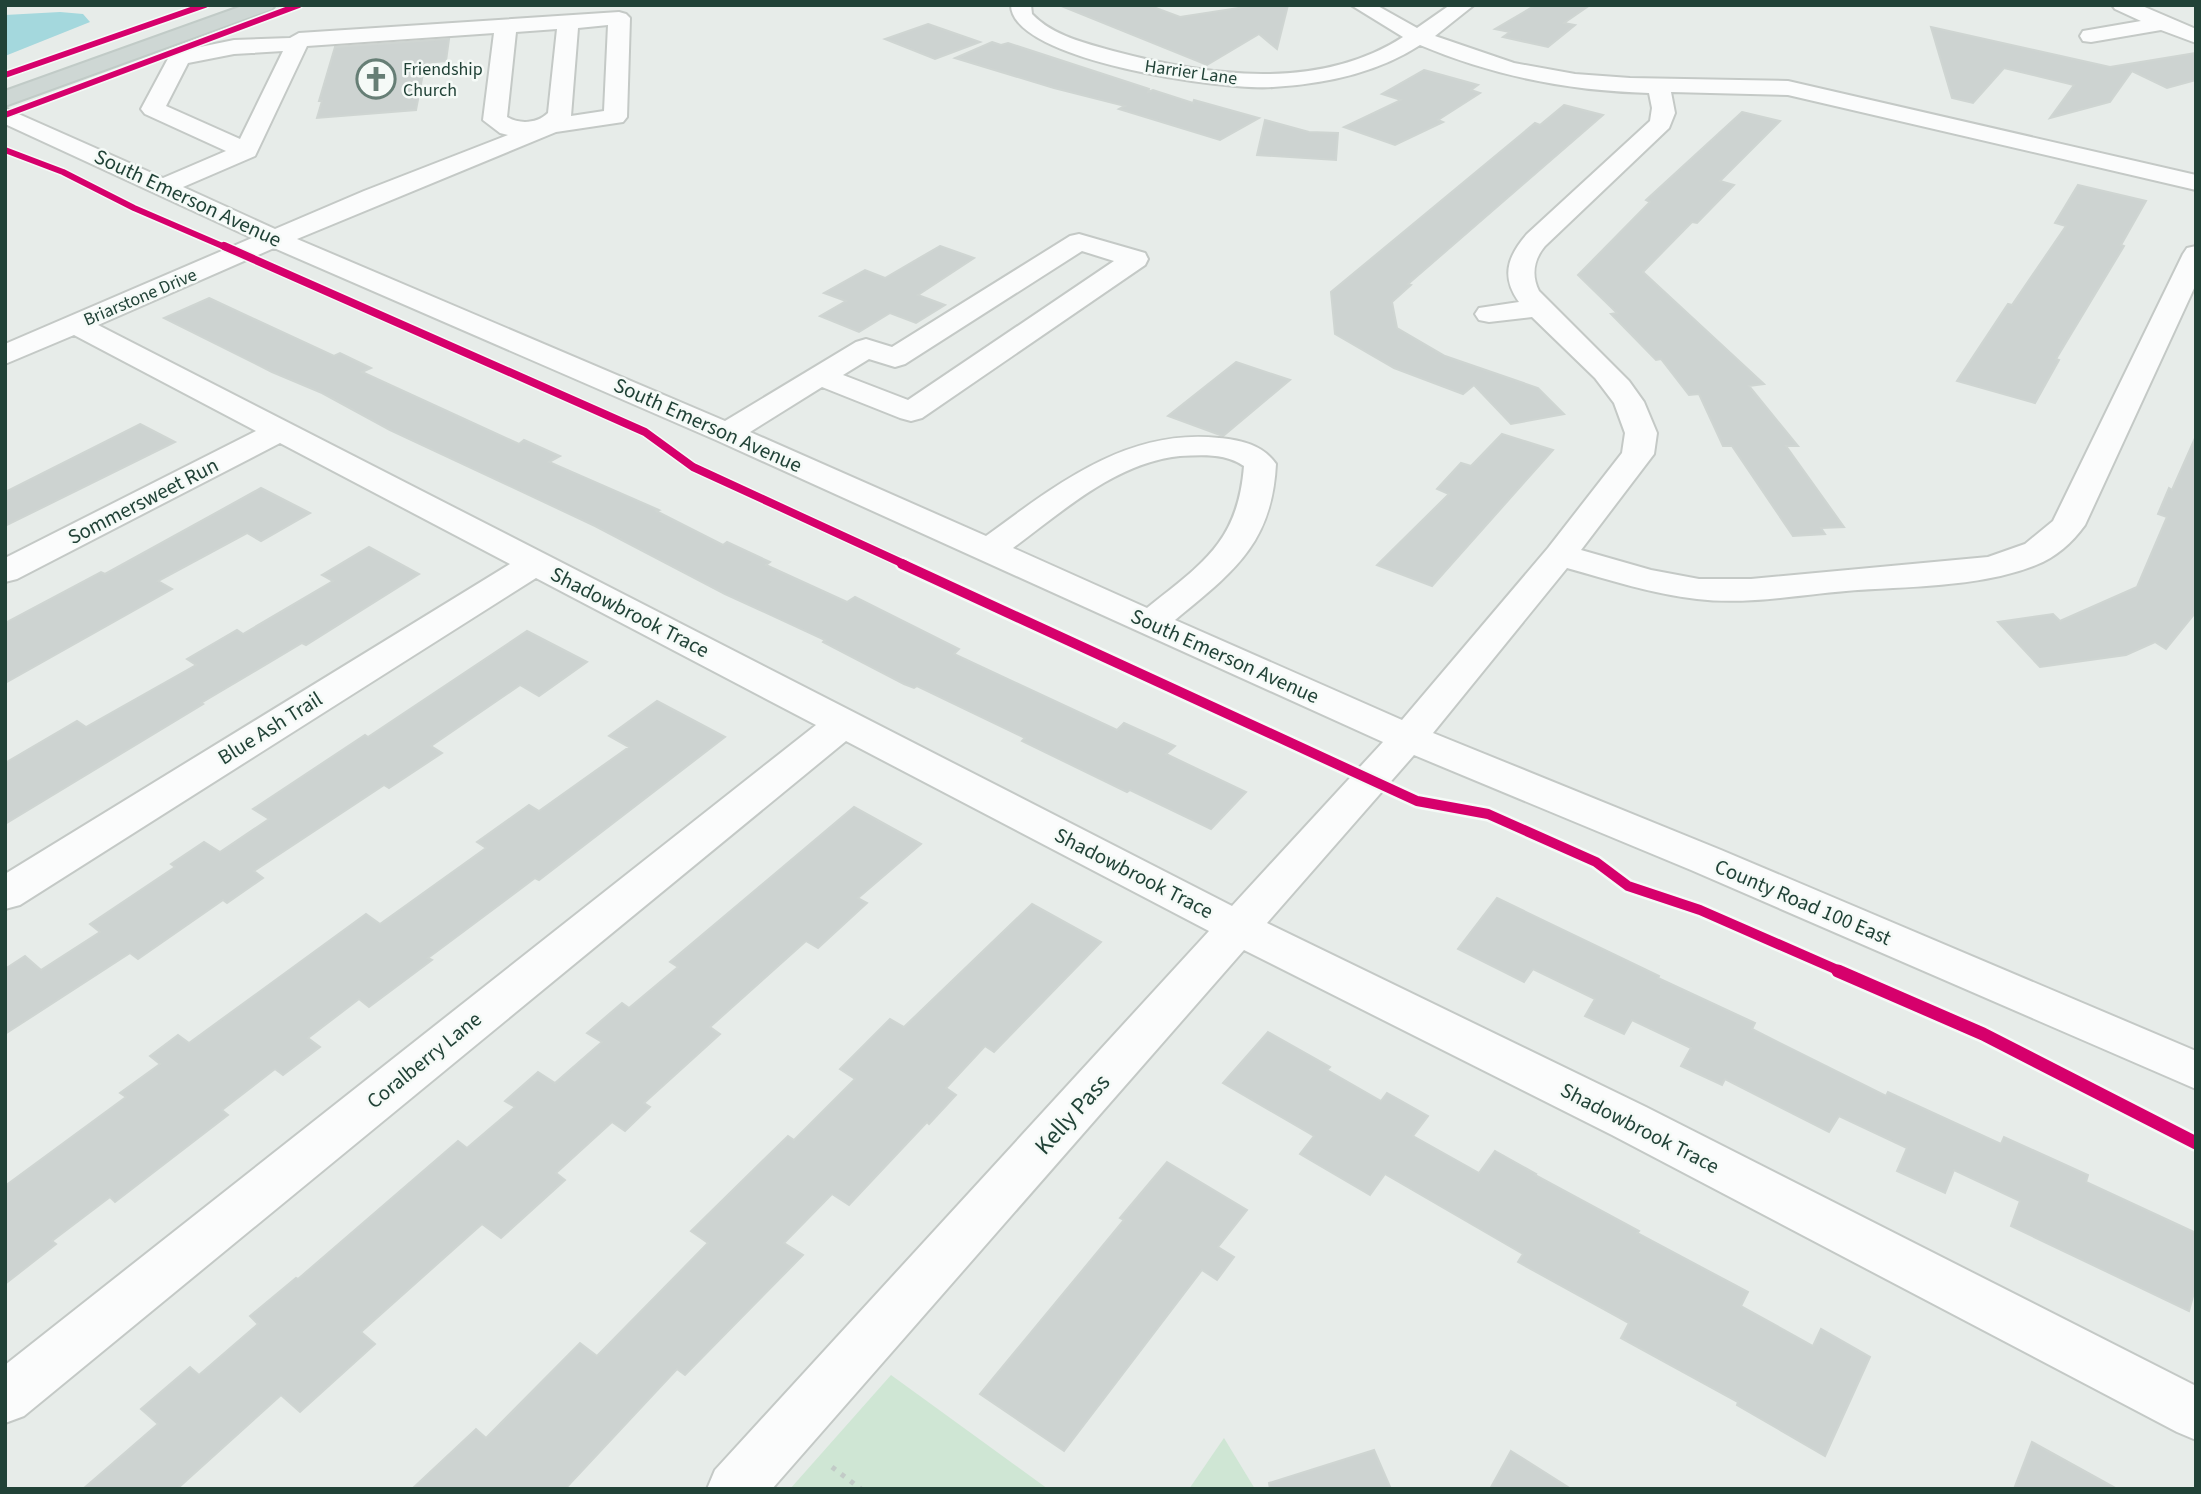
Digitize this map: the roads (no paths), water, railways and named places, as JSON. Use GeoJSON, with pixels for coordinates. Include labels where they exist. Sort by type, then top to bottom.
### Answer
{"type":"FeatureCollection","features":[{"type":"Feature","properties":{"kind":"main road"},"geometry":{"type":"LineString","coordinates":[[5,80],[218,5]]}},
{"type":"Feature","properties":{"kind":"main road"},"geometry":{"type":"LineString","coordinates":[[5,99],[265,5]]}},
{"type":"Feature","properties":{"kind":"street","name":"Harrier Lane"},"geometry":{"type":"LineString","coordinates":[[1021,5],[1022,16],[1032,27],[1069,43],[1156,69],[1238,81],[1306,76],[1372,62],[1416,38],[1464,5]]}},
{"type":"Feature","properties":{"kind":"street"},"geometry":{"type":"LineString","coordinates":[[1361,5],[1416,38],[1472,57],[1535,73],[1607,84],[1737,84],[1788,88],[2196,183]]}},
{"type":"Feature","properties":{"kind":"street"},"geometry":{"type":"LineString","coordinates":[[2122,5],[2196,37]]}},
{"type":"Feature","properties":{"kind":"street"},"geometry":{"type":"LineString","coordinates":[[163,187],[246,151],[299,40],[619,18],[615,117],[508,128],[495,120],[506,26]]}},
{"type":"Feature","properties":{"kind":"street"},"geometry":{"type":"LineString","coordinates":[[551,125],[559,116],[568,22]]}},
{"type":"Feature","properties":{"kind":"street"},"geometry":{"type":"LineString","coordinates":[[2091,36],[2164,23]]}},
{"type":"Feature","properties":{"kind":"street"},"geometry":{"type":"LineString","coordinates":[[246,151],[153,109],[179,58],[234,47],[297,44]]}},
{"type":"Feature","properties":{"kind":"street","name":"Kelly Pass"},"geometry":{"type":"LineString","coordinates":[[735,1489],[1408,738],[1560,555],[1638,454],[1642,434],[1637,416],[1623,393],[1539,309],[1522,285],[1520,268],[1525,253],[1536,240],[1661,123],[1665,113],[1664,102],[1657,85]]}},
{"type":"Feature","properties":{"kind":"street","name":"South Emerson Avenue"},"geometry":{"type":"LineString","coordinates":[[5,115],[275,239],[727,433],[1408,738]]}},
{"type":"Feature","properties":{"kind":"street","name":"Briarstone Drive"},"geometry":{"type":"LineString","coordinates":[[5,355],[454,162],[510,145],[551,125]]}},
{"type":"Feature","properties":{"kind":"street"},"geometry":{"type":"LineString","coordinates":[[727,433],[820,376],[866,348],[895,358],[1079,242],[1135,259],[911,412],[820,376]]}},
{"type":"Feature","properties":{"kind":"street"},"geometry":{"type":"LineString","coordinates":[[1560,555],[1647,580],[1699,589],[1751,589],[1974,570],[2005,565],[2034,554],[2054,542],[2068,525],[2196,254]]}},
{"type":"Feature","properties":{"kind":"street"},"geometry":{"type":"LineString","coordinates":[[1489,314],[1539,309]]}},
{"type":"Feature","properties":{"kind":"street","name":"Shadowbrook Trace"},"geometry":{"type":"LineString","coordinates":[[76,325],[1238,928],[1629,1121],[2196,1414]]}},
{"type":"Feature","properties":{"kind":"street","name":"Sommersweet Run"},"geometry":{"type":"LineString","coordinates":[[5,572],[280,431]]}},
{"type":"Feature","properties":{"kind":"street"},"geometry":{"type":"LineString","coordinates":[[990,549],[1105,470],[1136,456],[1182,446],[1220,447],[1251,453],[1260,464],[1258,500],[1237,547],[1150,623]]}},
{"type":"Feature","properties":{"kind":"street","name":"Blue Ash Trail"},"geometry":{"type":"LineString","coordinates":[[5,894],[536,563]]}},
{"type":"Feature","properties":{"kind":"street","name":"Coralberry Lane"},"geometry":{"type":"LineString","coordinates":[[5,1398],[843,723]]}},
{"type":"Feature","properties":{"kind":"street","name":"County Road 100 East"},"geometry":{"type":"LineString","coordinates":[[1408,738],[1706,860],[2196,1071]]}},
{"type":"Feature","properties":{"kind":"water"},"geometry":{"type":"Polygon","coordinates":[[[60,12],[83,14],[90,22],[5,56],[5,15],[60,12]]]}},
{"type":"Feature","properties":{"kind":"place","name":"Friendship Church"},"geometry":{"type":"Point","coordinates":[376,79]}}]}
